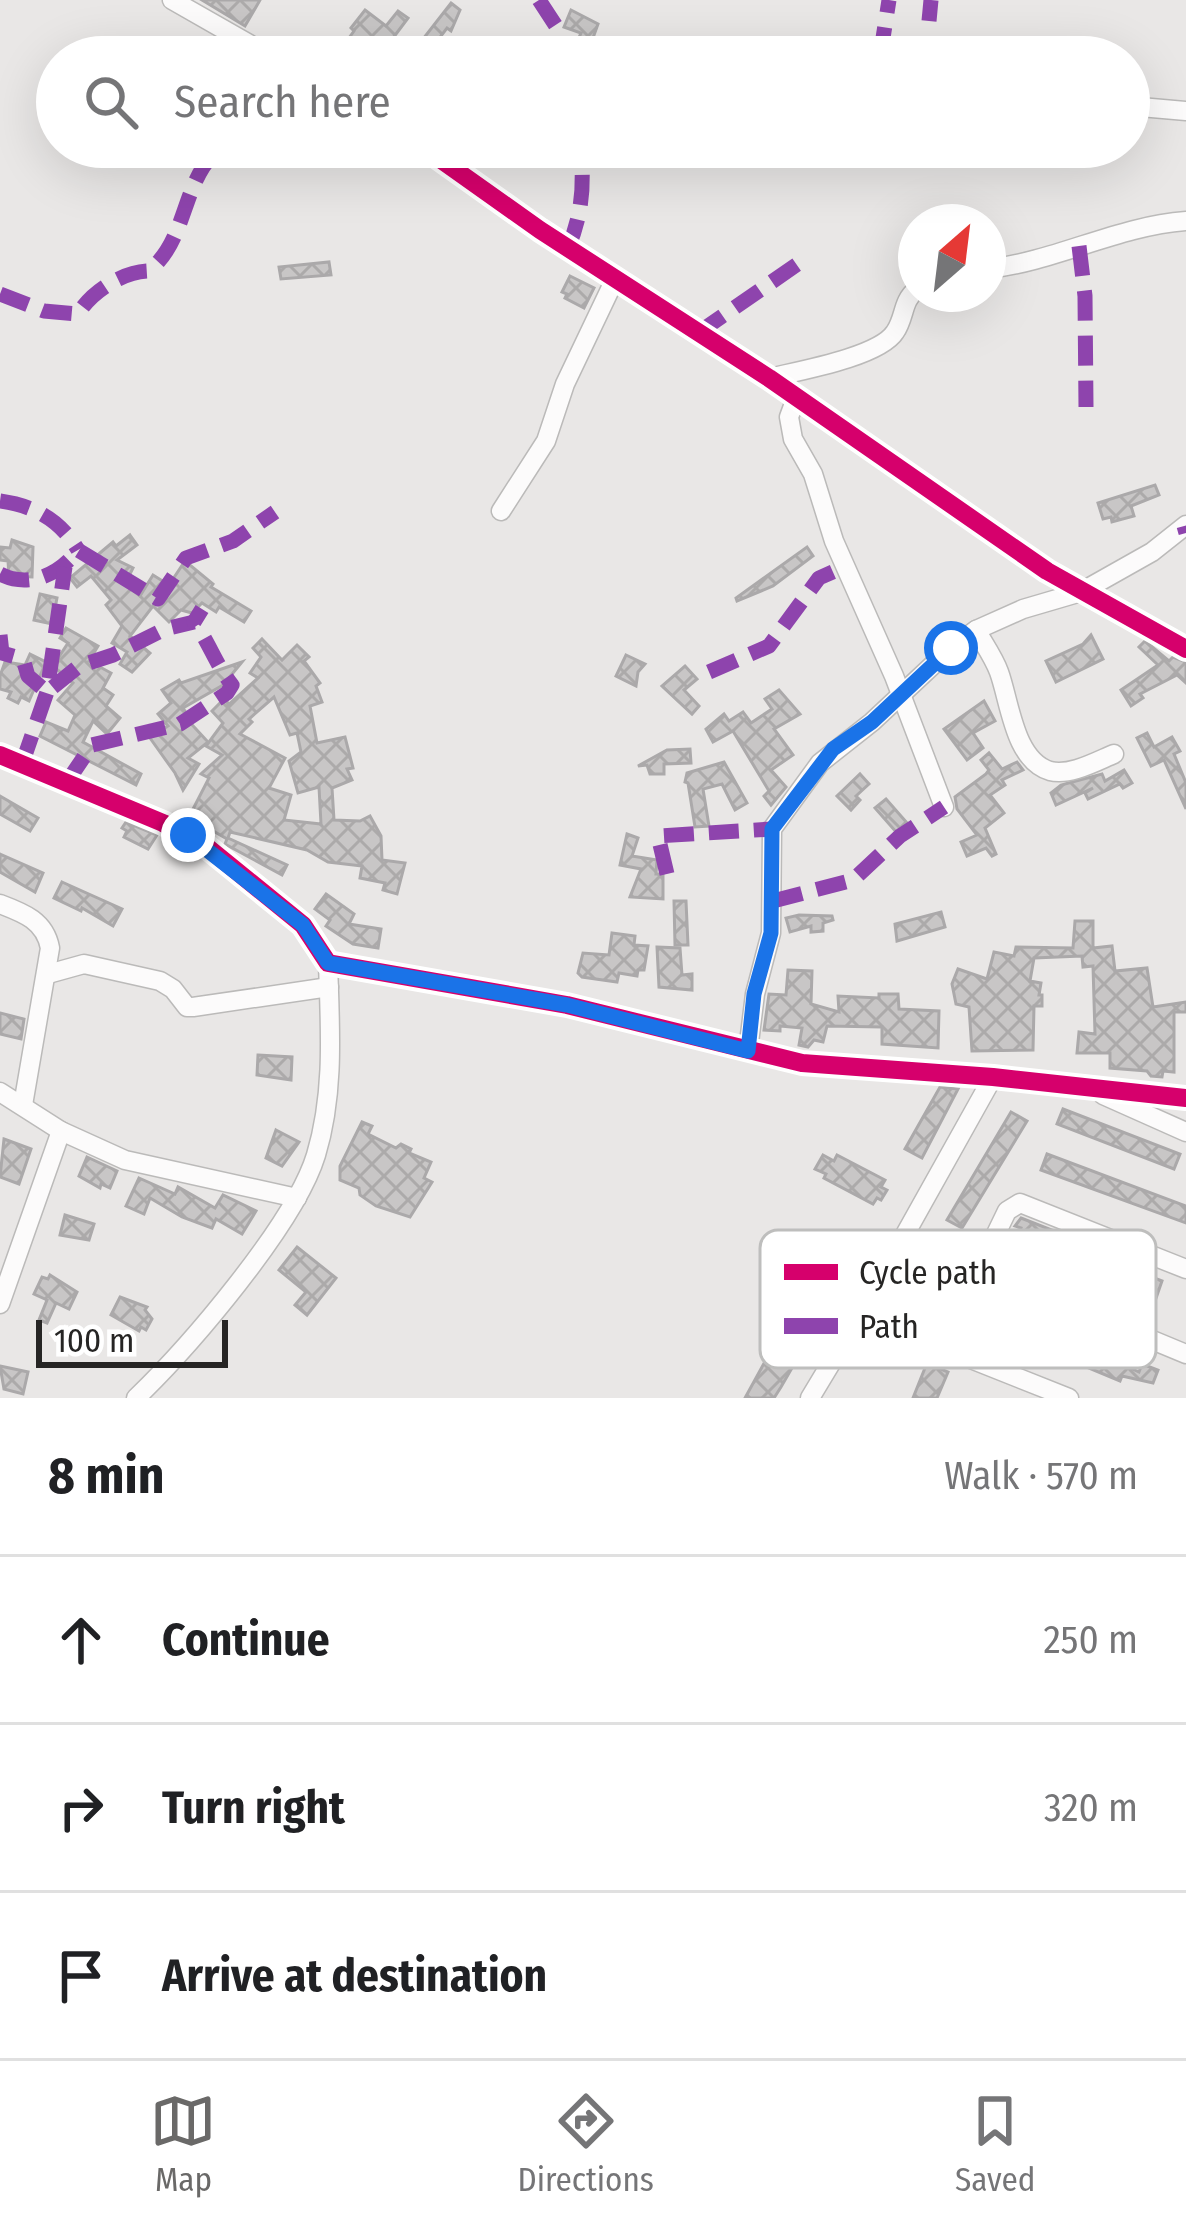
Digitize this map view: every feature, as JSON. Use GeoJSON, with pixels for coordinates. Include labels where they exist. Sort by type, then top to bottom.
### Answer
{"type":"FeatureCollection","features":[{"type":"Feature","properties":{"kind":"street"},"geometry":{"type":"LineString","coordinates":[[172,0],[235,36]]}},
{"type":"Feature","properties":{"kind":"street"},"geometry":{"type":"LineString","coordinates":[[1150,108],[1186,111]]}},
{"type":"Feature","properties":{"kind":"street"},"geometry":{"type":"LineString","coordinates":[[454,168],[769,378],[1004,543],[1186,649]]}},
{"type":"Feature","properties":{"kind":"street"},"geometry":{"type":"LineString","coordinates":[[1006,267],[1159,223],[1186,221]]}},
{"type":"Feature","properties":{"kind":"street"},"geometry":{"type":"LineString","coordinates":[[501,511],[546,441],[565,385],[615,279]]}},
{"type":"Feature","properties":{"kind":"street"},"geometry":{"type":"LineString","coordinates":[[769,378],[874,348],[894,336],[903,312]]}},
{"type":"Feature","properties":{"kind":"street"},"geometry":{"type":"LineString","coordinates":[[796,398],[789,417],[793,439],[813,474],[834,541],[944,807]]}},
{"type":"Feature","properties":{"kind":"street"},"geometry":{"type":"LineString","coordinates":[[748,1051],[754,994],[771,933],[772,829],[833,749],[902,697],[976,630],[1023,609],[1081,592],[1152,553],[1186,525]]}},
{"type":"Feature","properties":{"kind":"street"},"geometry":{"type":"LineString","coordinates":[[976,630],[999,672],[1009,713],[1036,764],[1054,772],[1083,768],[1114,754]]}},
{"type":"Feature","properties":{"kind":"street"},"geometry":{"type":"LineString","coordinates":[[0,755],[163,823],[207,847],[303,925],[328,963],[328,1095],[315,1160],[297,1198],[231,1289],[136,1398]]}},
{"type":"Feature","properties":{"kind":"street"},"geometry":{"type":"LineString","coordinates":[[0,904],[39,923],[47,934],[48,974],[23,1105]]}},
{"type":"Feature","properties":{"kind":"street"},"geometry":{"type":"LineString","coordinates":[[328,963],[567,1005],[802,1063],[1186,1098]]}},
{"type":"Feature","properties":{"kind":"street"},"geometry":{"type":"LineString","coordinates":[[48,974],[85,964],[168,984],[187,1006],[194,1007],[329,987]]}},
{"type":"Feature","properties":{"kind":"street"},"geometry":{"type":"LineString","coordinates":[[908,1230],[993,1077]]}},
{"type":"Feature","properties":{"kind":"street"},"geometry":{"type":"LineString","coordinates":[[1087,1088],[1186,1132]]}},
{"type":"Feature","properties":{"kind":"street"},"geometry":{"type":"LineString","coordinates":[[0,1092],[61,1131],[140,1165],[297,1198]]}},
{"type":"Feature","properties":{"kind":"street"},"geometry":{"type":"LineString","coordinates":[[0,1304],[61,1131]]}},
{"type":"Feature","properties":{"kind":"street"},"geometry":{"type":"LineString","coordinates":[[997,1230],[1006,1211],[1020,1203],[1088,1230]]}},
{"type":"Feature","properties":{"kind":"street"},"geometry":{"type":"LineString","coordinates":[[1156,1257],[1186,1269]]}},
{"type":"Feature","properties":{"kind":"street"},"geometry":{"type":"LineString","coordinates":[[1156,1342],[1186,1354]]}},
{"type":"Feature","properties":{"kind":"street"},"geometry":{"type":"LineString","coordinates":[[810,1398],[828,1368]]}},
{"type":"Feature","properties":{"kind":"street"},"geometry":{"type":"LineString","coordinates":[[993,1368],[1069,1398]]}},
{"type":"Feature","properties":{"kind":"building"},"geometry":{"type":"Polygon","coordinates":[[[202,0],[260,0],[245,26],[202,0]]]}},
{"type":"Feature","properties":{"kind":"building"},"geometry":{"type":"Polygon","coordinates":[[[451,3],[460,10],[451,31],[447,28],[441,36],[425,36],[451,3]]]}},
{"type":"Feature","properties":{"kind":"building"},"geometry":{"type":"Polygon","coordinates":[[[365,10],[386,26],[398,11],[408,18],[394,36],[350,36],[365,10]]]}},
{"type":"Feature","properties":{"kind":"building"},"geometry":{"type":"Polygon","coordinates":[[[571,10],[598,24],[594,36],[580,36],[564,27],[571,10]]]}},
{"type":"Feature","properties":{"kind":"building"},"geometry":{"type":"Polygon","coordinates":[[[329,262],[331,275],[281,279],[279,267],[329,262]]]}},
{"type":"Feature","properties":{"kind":"building"},"geometry":{"type":"Polygon","coordinates":[[[570,276],[594,288],[584,308],[562,292],[570,276]]]}},
{"type":"Feature","properties":{"kind":"building"},"geometry":{"type":"Polygon","coordinates":[[[1155,485],[1159,495],[1131,506],[1134,516],[1112,522],[1111,517],[1103,519],[1098,503],[1155,485]]]}},
{"type":"Feature","properties":{"kind":"building"},"geometry":{"type":"Polygon","coordinates":[[[130,535],[137,545],[117,560],[133,568],[125,584],[140,596],[153,575],[169,585],[185,561],[211,587],[251,611],[244,622],[202,603],[192,613],[181,610],[169,622],[153,606],[130,636],[150,653],[132,672],[120,664],[127,652],[112,643],[122,626],[106,605],[111,600],[91,576],[77,587],[70,578],[113,542],[116,546],[130,535]]]}},
{"type":"Feature","properties":{"kind":"building"},"geometry":{"type":"Polygon","coordinates":[[[12,540],[33,547],[32,577],[9,576],[8,561],[0,560],[0,547],[10,548],[12,540]]]}},
{"type":"Feature","properties":{"kind":"building"},"geometry":{"type":"Polygon","coordinates":[[[807,547],[813,556],[773,586],[737,601],[736,598],[807,547]]]}},
{"type":"Feature","properties":{"kind":"building"},"geometry":{"type":"Polygon","coordinates":[[[40,594],[57,598],[52,624],[34,620],[40,594]]]}},
{"type":"Feature","properties":{"kind":"building"},"geometry":{"type":"Polygon","coordinates":[[[66,628],[98,646],[89,661],[111,673],[103,688],[113,695],[106,706],[120,718],[107,734],[93,721],[83,742],[141,774],[136,785],[40,736],[46,722],[68,731],[75,715],[58,700],[73,683],[53,666],[68,643],[60,638],[66,628]]]}},
{"type":"Feature","properties":{"kind":"building"},"geometry":{"type":"Polygon","coordinates":[[[1091,635],[1103,659],[1056,682],[1046,661],[1083,644],[1091,635]]]}},
{"type":"Feature","properties":{"kind":"building"},"geometry":{"type":"Polygon","coordinates":[[[262,639],[282,660],[297,645],[309,657],[304,661],[320,683],[316,686],[322,702],[310,706],[317,743],[345,737],[353,768],[347,769],[352,780],[332,788],[334,820],[360,821],[370,816],[381,836],[382,860],[405,863],[397,894],[383,890],[385,883],[360,878],[362,866],[328,862],[307,850],[230,832],[228,838],[287,865],[282,875],[225,844],[227,839],[189,817],[209,778],[201,774],[222,755],[206,746],[223,723],[212,711],[226,697],[228,705],[258,678],[250,673],[261,657],[253,648],[262,639]],[[274,697],[240,734],[285,758],[269,788],[291,795],[284,820],[321,824],[319,787],[298,793],[289,761],[301,752],[297,733],[290,735],[274,697]]]}},
{"type":"Feature","properties":{"kind":"building"},"geometry":{"type":"Polygon","coordinates":[[[1145,641],[1169,661],[1173,657],[1186,662],[1186,683],[1177,675],[1140,694],[1143,698],[1131,706],[1121,690],[1158,665],[1139,647],[1145,641]]]}},
{"type":"Feature","properties":{"kind":"building"},"geometry":{"type":"Polygon","coordinates":[[[30,654],[46,662],[29,701],[21,697],[18,703],[8,698],[11,692],[0,689],[0,676],[5,662],[25,665],[30,654]]]}},
{"type":"Feature","properties":{"kind":"building"},"geometry":{"type":"Polygon","coordinates":[[[626,655],[645,664],[636,686],[616,676],[626,655]]]}},
{"type":"Feature","properties":{"kind":"building"},"geometry":{"type":"Polygon","coordinates":[[[242,662],[223,685],[183,708],[184,716],[208,742],[188,758],[199,764],[183,790],[150,738],[168,726],[158,714],[171,703],[162,690],[179,680],[242,662]]]}},
{"type":"Feature","properties":{"kind":"building"},"geometry":{"type":"Polygon","coordinates":[[[685,666],[697,679],[684,690],[699,706],[692,714],[662,686],[685,666]]]}},
{"type":"Feature","properties":{"kind":"building"},"geometry":{"type":"Polygon","coordinates":[[[779,690],[800,714],[774,729],[793,755],[771,770],[786,787],[771,805],[764,796],[769,791],[733,731],[713,742],[706,729],[724,714],[729,721],[743,712],[751,723],[772,709],[765,699],[779,690]]]}},
{"type":"Feature","properties":{"kind":"building"},"geometry":{"type":"Polygon","coordinates":[[[984,701],[995,721],[973,733],[983,748],[967,760],[944,729],[984,701]]]}},
{"type":"Feature","properties":{"kind":"building"},"geometry":{"type":"Polygon","coordinates":[[[1147,733],[1154,747],[1172,737],[1180,751],[1174,754],[1186,783],[1186,809],[1164,760],[1151,766],[1137,738],[1147,733]]]}},
{"type":"Feature","properties":{"kind":"building"},"geometry":{"type":"Polygon","coordinates":[[[690,749],[691,763],[664,764],[664,774],[650,774],[647,765],[638,766],[667,750],[690,749]]]}},
{"type":"Feature","properties":{"kind":"building"},"geometry":{"type":"Polygon","coordinates":[[[989,753],[1002,769],[1017,762],[1023,770],[1002,780],[1005,785],[990,795],[1004,813],[985,828],[996,854],[992,856],[986,848],[967,856],[961,842],[977,835],[957,809],[955,797],[986,774],[989,770],[981,760],[989,753]]]}},
{"type":"Feature","properties":{"kind":"building"},"geometry":{"type":"Polygon","coordinates":[[[724,762],[747,803],[735,810],[722,784],[703,789],[709,826],[695,827],[687,773],[724,762]]]}},
{"type":"Feature","properties":{"kind":"building"},"geometry":{"type":"Polygon","coordinates":[[[1124,770],[1132,783],[1123,788],[1120,784],[1088,799],[1085,793],[1093,788],[1056,805],[1051,793],[1061,785],[1102,774],[1105,781],[1124,770]]]}},
{"type":"Feature","properties":{"kind":"building"},"geometry":{"type":"Polygon","coordinates":[[[860,774],[869,784],[856,796],[860,800],[851,810],[837,796],[860,774]]]}},
{"type":"Feature","properties":{"kind":"building"},"geometry":{"type":"Polygon","coordinates":[[[0,796],[38,818],[30,831],[0,814],[0,796]]]}},
{"type":"Feature","properties":{"kind":"building"},"geometry":{"type":"Polygon","coordinates":[[[886,799],[908,824],[897,833],[875,808],[886,799]]]}},
{"type":"Feature","properties":{"kind":"building"},"geometry":{"type":"Polygon","coordinates":[[[126,822],[157,835],[148,849],[124,837],[126,822]]]}},
{"type":"Feature","properties":{"kind":"building"},"geometry":{"type":"Polygon","coordinates":[[[627,834],[638,838],[632,856],[657,860],[656,874],[663,874],[663,899],[630,897],[641,869],[620,865],[627,834]]]}},
{"type":"Feature","properties":{"kind":"building"},"geometry":{"type":"Polygon","coordinates":[[[0,854],[43,873],[35,892],[0,872],[0,854]]]}},
{"type":"Feature","properties":{"kind":"building"},"geometry":{"type":"Polygon","coordinates":[[[62,882],[122,909],[113,926],[54,898],[62,882]]]}},
{"type":"Feature","properties":{"kind":"building"},"geometry":{"type":"Polygon","coordinates":[[[326,894],[354,914],[349,924],[381,929],[378,948],[353,944],[326,926],[330,920],[315,909],[326,894]]]}},
{"type":"Feature","properties":{"kind":"building"},"geometry":{"type":"Polygon","coordinates":[[[674,901],[686,901],[688,945],[675,945],[674,901]]]}},
{"type":"Feature","properties":{"kind":"building"},"geometry":{"type":"Polygon","coordinates":[[[941,912],[945,927],[897,941],[895,924],[941,912]]]}},
{"type":"Feature","properties":{"kind":"building"},"geometry":{"type":"Polygon","coordinates":[[[832,916],[833,920],[823,923],[823,931],[811,932],[811,926],[790,932],[786,918],[832,916]]]}},
{"type":"Feature","properties":{"kind":"building"},"geometry":{"type":"Polygon","coordinates":[[[1075,921],[1093,921],[1093,948],[1112,946],[1115,971],[1147,968],[1153,1007],[1186,1002],[1186,1012],[1174,1012],[1174,1072],[1163,1071],[1162,1077],[1110,1068],[1110,1053],[1077,1053],[1079,1032],[1095,1034],[1093,966],[1083,967],[1082,956],[1034,958],[1030,981],[1041,983],[1042,1006],[1034,1006],[1033,1050],[972,1051],[969,1007],[956,1004],[952,984],[958,969],[987,979],[994,952],[1014,956],[1016,947],[1073,948],[1075,921]]]}},
{"type":"Feature","properties":{"kind":"building"},"geometry":{"type":"Polygon","coordinates":[[[612,933],[635,936],[634,945],[648,946],[644,970],[638,970],[637,976],[619,973],[617,982],[582,977],[578,973],[583,953],[609,955],[612,933]]]}},
{"type":"Feature","properties":{"kind":"building"},"geometry":{"type":"Polygon","coordinates":[[[657,947],[680,948],[682,975],[692,974],[692,990],[659,987],[657,947]]]}},
{"type":"Feature","properties":{"kind":"building"},"geometry":{"type":"Polygon","coordinates":[[[788,970],[812,971],[811,1004],[839,1012],[838,996],[879,998],[879,994],[898,994],[899,1009],[939,1011],[938,1048],[882,1044],[882,1027],[827,1026],[823,1042],[814,1040],[808,1047],[799,1045],[802,1028],[764,1030],[769,994],[786,995],[788,970]]]}},
{"type":"Feature","properties":{"kind":"building"},"geometry":{"type":"Polygon","coordinates":[[[0,1013],[24,1019],[21,1039],[0,1034],[0,1013]]]}},
{"type":"Feature","properties":{"kind":"building"},"geometry":{"type":"Polygon","coordinates":[[[258,1055],[292,1057],[291,1080],[257,1075],[258,1055]]]}},
{"type":"Feature","properties":{"kind":"building"},"geometry":{"type":"Polygon","coordinates":[[[940,1087],[958,1089],[922,1158],[905,1149],[940,1087]]]}},
{"type":"Feature","properties":{"kind":"building"},"geometry":{"type":"Polygon","coordinates":[[[1063,1109],[1180,1154],[1174,1169],[1057,1124],[1063,1109]]]}},
{"type":"Feature","properties":{"kind":"building"},"geometry":{"type":"Polygon","coordinates":[[[1011,1112],[1027,1121],[962,1228],[947,1220],[1011,1112]]]}},
{"type":"Feature","properties":{"kind":"building"},"geometry":{"type":"Polygon","coordinates":[[[362,1122],[372,1126],[368,1134],[396,1148],[401,1144],[411,1149],[409,1153],[431,1162],[424,1178],[432,1182],[410,1217],[376,1206],[360,1195],[359,1188],[340,1180],[340,1166],[362,1122]]]}},
{"type":"Feature","properties":{"kind":"building"},"geometry":{"type":"Polygon","coordinates":[[[276,1130],[299,1142],[282,1166],[266,1158],[276,1130]]]}},
{"type":"Feature","properties":{"kind":"building"},"geometry":{"type":"Polygon","coordinates":[[[4,1139],[31,1149],[19,1184],[0,1177],[4,1139]]]}},
{"type":"Feature","properties":{"kind":"building"},"geometry":{"type":"Polygon","coordinates":[[[1047,1154],[1186,1206],[1186,1223],[1041,1170],[1047,1154]]]}},
{"type":"Feature","properties":{"kind":"building"},"geometry":{"type":"Polygon","coordinates":[[[823,1155],[834,1161],[837,1155],[885,1180],[881,1187],[887,1190],[881,1200],[873,1204],[824,1178],[826,1174],[815,1169],[823,1155]]]}},
{"type":"Feature","properties":{"kind":"building"},"geometry":{"type":"Polygon","coordinates":[[[87,1157],[117,1171],[110,1188],[101,1184],[100,1188],[79,1176],[87,1157]]]}},
{"type":"Feature","properties":{"kind":"building"},"geometry":{"type":"Polygon","coordinates":[[[139,1178],[175,1194],[178,1187],[215,1208],[223,1195],[256,1211],[242,1234],[216,1219],[212,1228],[182,1217],[150,1198],[144,1214],[126,1206],[139,1178]]]}},
{"type":"Feature","properties":{"kind":"building"},"geometry":{"type":"Polygon","coordinates":[[[65,1215],[94,1224],[89,1240],[60,1235],[65,1215]]]}},
{"type":"Feature","properties":{"kind":"building"},"geometry":{"type":"Polygon","coordinates":[[[1021,1218],[1052,1230],[1020,1230],[1015,1226],[1021,1218]]]}},
{"type":"Feature","properties":{"kind":"building"},"geometry":{"type":"Polygon","coordinates":[[[297,1247],[336,1278],[307,1315],[295,1305],[306,1292],[279,1270],[297,1247]]]}},
{"type":"Feature","properties":{"kind":"building"},"geometry":{"type":"Polygon","coordinates":[[[50,1275],[77,1292],[69,1309],[56,1303],[47,1323],[39,1320],[47,1300],[34,1294],[42,1277],[50,1275]]]}},
{"type":"Feature","properties":{"kind":"building"},"geometry":{"type":"Polygon","coordinates":[[[120,1297],[147,1307],[152,1319],[146,1330],[141,1327],[139,1331],[111,1315],[120,1297]]]}},
{"type":"Feature","properties":{"kind":"building"},"geometry":{"type":"Polygon","coordinates":[[[0,1366],[28,1372],[23,1394],[4,1389],[0,1366]]]}},
{"type":"Feature","properties":{"kind":"building"},"geometry":{"type":"Polygon","coordinates":[[[761,1368],[792,1368],[774,1398],[745,1398],[761,1368]]]}},
{"type":"Feature","properties":{"kind":"building"},"geometry":{"type":"Polygon","coordinates":[[[925,1368],[948,1372],[937,1398],[913,1398],[925,1368]]]}},
{"type":"Feature","properties":{"kind":"building"},"geometry":{"type":"Polygon","coordinates":[[[1089,1368],[1158,1370],[1153,1383],[1122,1376],[1120,1381],[1089,1368]]]}},
{"type":"Feature","properties":{"kind":"marked path"},"geometry":{"type":"LineString","coordinates":[[539,0],[558,36]]}},
{"type":"Feature","properties":{"kind":"marked path"},"geometry":{"type":"LineString","coordinates":[[883,36],[889,0]]}},
{"type":"Feature","properties":{"kind":"marked path"},"geometry":{"type":"LineString","coordinates":[[929,21],[931,0]]}},
{"type":"Feature","properties":{"kind":"marked path"},"geometry":{"type":"LineString","coordinates":[[0,294],[44,311],[78,314],[108,285],[148,271],[171,243],[203,168]]}},
{"type":"Feature","properties":{"kind":"marked path"},"geometry":{"type":"LineString","coordinates":[[568,248],[581,199],[582,168]]}},
{"type":"Feature","properties":{"kind":"marked path"},"geometry":{"type":"LineString","coordinates":[[1079,246],[1085,296],[1086,407]]}},
{"type":"Feature","properties":{"kind":"marked path"},"geometry":{"type":"LineString","coordinates":[[698,333],[802,261]]}},
{"type":"Feature","properties":{"kind":"marked path"},"geometry":{"type":"LineString","coordinates":[[0,501],[45,516],[78,550]]}},
{"type":"Feature","properties":{"kind":"marked path"},"geometry":{"type":"LineString","coordinates":[[0,574],[22,580],[43,577],[78,550],[158,599],[186,558],[233,541],[275,512]]}},
{"type":"Feature","properties":{"kind":"marked path"},"geometry":{"type":"LineString","coordinates":[[1184,526],[1186,533]]}},
{"type":"Feature","properties":{"kind":"marked path"},"geometry":{"type":"LineString","coordinates":[[709,672],[769,646],[819,578],[846,566]]}},
{"type":"Feature","properties":{"kind":"marked path"},"geometry":{"type":"LineString","coordinates":[[22,764],[47,692],[65,567]]}},
{"type":"Feature","properties":{"kind":"marked path"},"geometry":{"type":"LineString","coordinates":[[67,782],[92,745],[180,724],[227,693],[232,685],[194,622],[202,609]]}},
{"type":"Feature","properties":{"kind":"marked path"},"geometry":{"type":"LineString","coordinates":[[0,635],[2,653],[23,659],[28,676],[47,692],[79,666],[165,629],[194,622]]}},
{"type":"Feature","properties":{"kind":"marked path"},"geometry":{"type":"LineString","coordinates":[[773,901],[853,880],[900,836],[944,807]]}},
{"type":"Feature","properties":{"kind":"marked path"},"geometry":{"type":"LineString","coordinates":[[667,874],[658,836],[772,829]]}},
{"type":"Feature","properties":{"kind":"cycle path"},"geometry":{"type":"LineString","coordinates":[[453,168],[769,378],[1047,571],[1186,649]]}},
{"type":"Feature","properties":{"kind":"cycle path"},"geometry":{"type":"LineString","coordinates":[[0,755],[163,823],[207,847],[303,925],[328,963],[567,1005],[802,1063],[1186,1098]]}},
{"type":"Feature","properties":{"kind":"route"},"geometry":{"type":"LineString","coordinates":[[188,835],[303,925],[328,963],[567,1005],[748,1051],[754,994],[771,933],[772,829],[833,749],[902,697],[951,648]]}}]}
